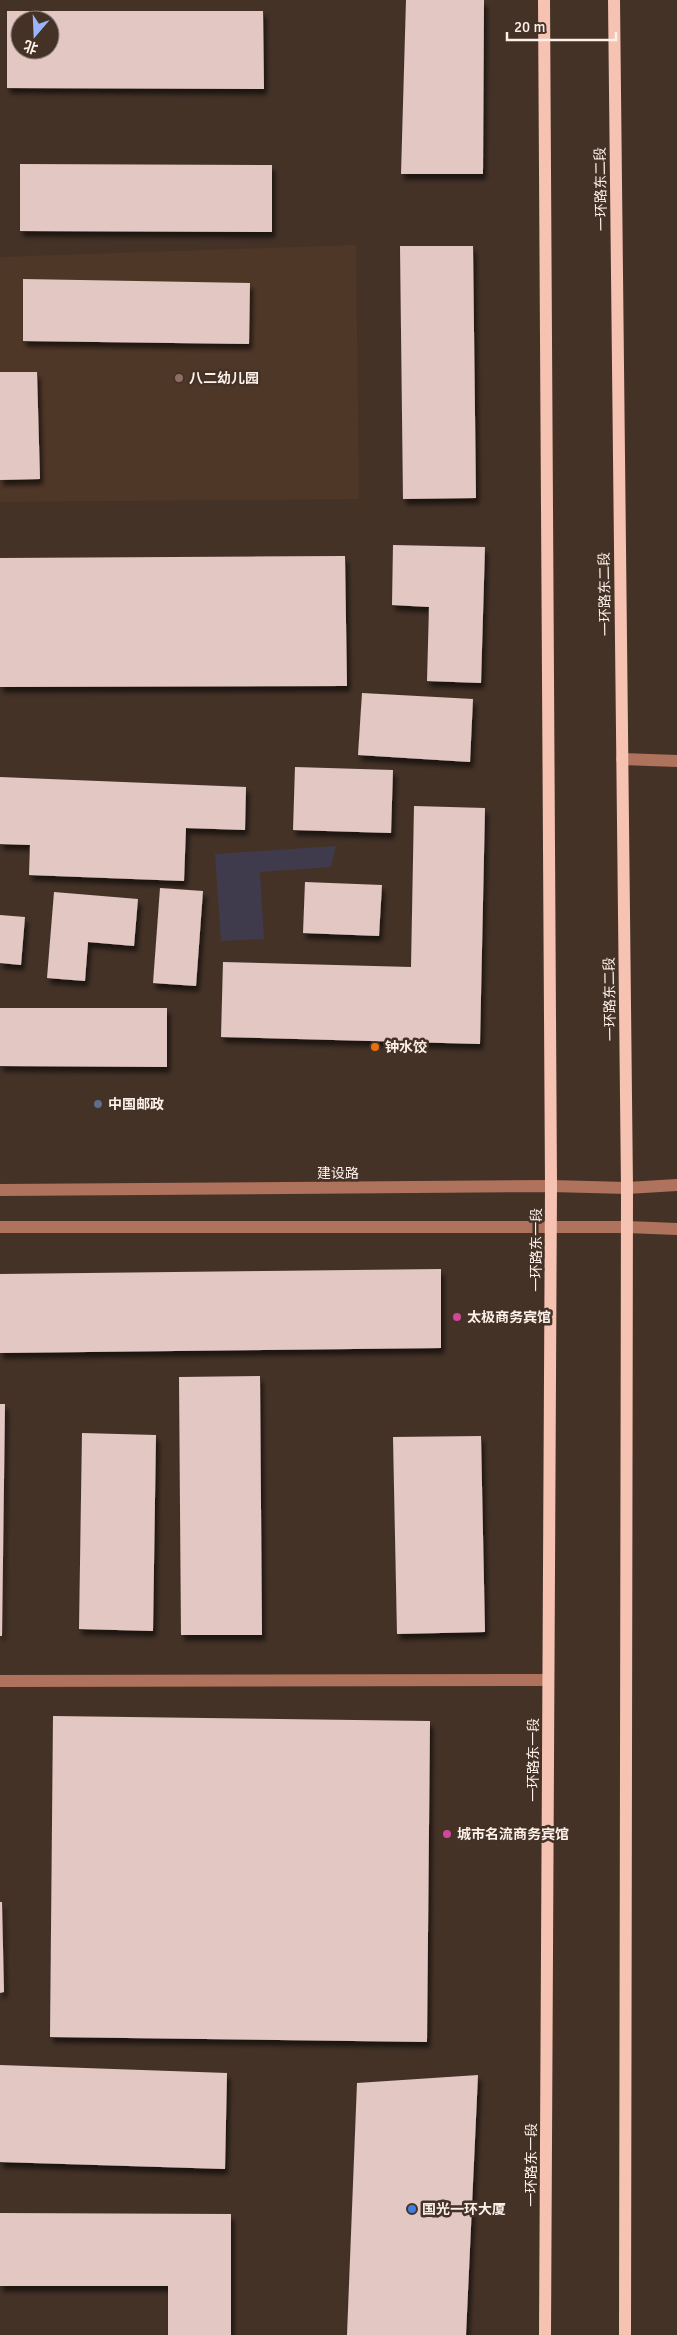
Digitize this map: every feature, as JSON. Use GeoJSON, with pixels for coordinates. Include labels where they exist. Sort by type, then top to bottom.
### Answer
{"type":"FeatureCollection","features":[{"type":"Feature","properties":{"kind":"main road"},"geometry":{"type":"LineString","coordinates":[[544,0],[552,1186]]}},
{"type":"Feature","properties":{"kind":"main road","name":"一环路东二段"},"geometry":{"type":"LineString","coordinates":[[614,0],[627,1188]]}},
{"type":"Feature","properties":{"kind":"main road","name":"一环路东一段"},"geometry":{"type":"LineString","coordinates":[[545,2335],[552,1186]]}},
{"type":"Feature","properties":{"kind":"main road"},"geometry":{"type":"LineString","coordinates":[[625,2335],[627,1188]]}},
{"type":"Feature","properties":{"kind":"street"},"geometry":{"type":"LineString","coordinates":[[622,759],[677,761]]}},
{"type":"Feature","properties":{"kind":"street","name":"建设路"},"geometry":{"type":"LineString","coordinates":[[0,1190],[552,1186],[627,1188],[677,1186]]}},
{"type":"Feature","properties":{"kind":"street"},"geometry":{"type":"LineString","coordinates":[[0,1227],[627,1227],[677,1229]]}},
{"type":"Feature","properties":{"kind":"street"},"geometry":{"type":"LineString","coordinates":[[0,1681],[548,1680]]}},
{"type":"Feature","properties":{"kind":"shaded area","name":"八二幼儿园"},"geometry":{"type":"Polygon","coordinates":[[[356,245],[359,499],[0,502],[0,257],[356,245]]]}},
{"type":"Feature","properties":{"kind":"shaded area"},"geometry":{"type":"Polygon","coordinates":[[[336,846],[331,867],[260,872],[264,939],[221,941],[215,854],[336,846]]]}},
{"type":"Feature","properties":{"kind":"building"},"geometry":{"type":"Polygon","coordinates":[[[406,0],[484,0],[483,174],[401,174],[406,0]]]}},
{"type":"Feature","properties":{"kind":"building"},"geometry":{"type":"Polygon","coordinates":[[[7,11],[10,11],[10,60],[60,60],[60,11],[263,11],[264,89],[7,88],[7,11]]]}},
{"type":"Feature","properties":{"kind":"building"},"geometry":{"type":"Polygon","coordinates":[[[20,164],[272,165],[272,232],[20,231],[20,164]]]}},
{"type":"Feature","properties":{"kind":"building"},"geometry":{"type":"Polygon","coordinates":[[[400,246],[473,246],[476,498],[403,499],[400,246]]]}},
{"type":"Feature","properties":{"kind":"building"},"geometry":{"type":"Polygon","coordinates":[[[23,279],[250,283],[249,344],[23,341],[23,279]]]}},
{"type":"Feature","properties":{"kind":"building"},"geometry":{"type":"Polygon","coordinates":[[[0,372],[37,372],[40,479],[0,480],[0,372]]]}},
{"type":"Feature","properties":{"kind":"building"},"geometry":{"type":"Polygon","coordinates":[[[393,545],[485,547],[481,683],[427,681],[429,607],[392,605],[393,545]]]}},
{"type":"Feature","properties":{"kind":"building"},"geometry":{"type":"Polygon","coordinates":[[[345,556],[347,686],[0,687],[0,558],[345,556]]]}},
{"type":"Feature","properties":{"kind":"building"},"geometry":{"type":"Polygon","coordinates":[[[362,693],[473,699],[470,762],[358,755],[362,693]]]}},
{"type":"Feature","properties":{"kind":"building"},"geometry":{"type":"Polygon","coordinates":[[[295,767],[393,770],[391,833],[293,830],[295,767]]]}},
{"type":"Feature","properties":{"kind":"building"},"geometry":{"type":"Polygon","coordinates":[[[0,777],[246,787],[245,830],[186,828],[184,881],[29,875],[30,845],[0,844],[0,777]]]}},
{"type":"Feature","properties":{"kind":"building"},"geometry":{"type":"Polygon","coordinates":[[[414,806],[485,808],[480,1044],[221,1037],[223,962],[411,967],[414,806]]]}},
{"type":"Feature","properties":{"kind":"building"},"geometry":{"type":"Polygon","coordinates":[[[305,882],[382,885],[379,936],[303,933],[305,882]]]}},
{"type":"Feature","properties":{"kind":"building"},"geometry":{"type":"Polygon","coordinates":[[[160,888],[203,891],[196,986],[153,983],[160,888]]]}},
{"type":"Feature","properties":{"kind":"building"},"geometry":{"type":"Polygon","coordinates":[[[54,892],[138,899],[134,946],[88,942],[85,981],[47,978],[54,892]]]}},
{"type":"Feature","properties":{"kind":"building"},"geometry":{"type":"Polygon","coordinates":[[[0,915],[25,917],[21,965],[0,963],[0,915]]]}},
{"type":"Feature","properties":{"kind":"building"},"geometry":{"type":"Polygon","coordinates":[[[0,1008],[167,1008],[167,1067],[0,1066],[0,1008]]]}},
{"type":"Feature","properties":{"kind":"building"},"geometry":{"type":"Polygon","coordinates":[[[441,1269],[441,1348],[0,1353],[0,1274],[441,1269]]]}},
{"type":"Feature","properties":{"kind":"building"},"geometry":{"type":"Polygon","coordinates":[[[260,1376],[262,1635],[181,1635],[179,1377],[260,1376]]]}},
{"type":"Feature","properties":{"kind":"building"},"geometry":{"type":"Polygon","coordinates":[[[0,1404],[5,1404],[2,1636],[0,1636],[0,1404]]]}},
{"type":"Feature","properties":{"kind":"building"},"geometry":{"type":"Polygon","coordinates":[[[82,1433],[156,1435],[153,1631],[79,1629],[82,1433]]]}},
{"type":"Feature","properties":{"kind":"building"},"geometry":{"type":"Polygon","coordinates":[[[481,1436],[485,1632],[397,1634],[393,1437],[481,1436]]]}},
{"type":"Feature","properties":{"kind":"building"},"geometry":{"type":"Polygon","coordinates":[[[53,1716],[430,1721],[427,2042],[50,2037],[53,1716]]]}},
{"type":"Feature","properties":{"kind":"building"},"geometry":{"type":"Polygon","coordinates":[[[0,1902],[2,1902],[4,1992],[0,1993],[0,1902]]]}},
{"type":"Feature","properties":{"kind":"building"},"geometry":{"type":"Polygon","coordinates":[[[0,2065],[227,2073],[225,2169],[0,2162],[0,2065]]]}},
{"type":"Feature","properties":{"kind":"building","name":"国光一环大厦"},"geometry":{"type":"Polygon","coordinates":[[[478,2075],[466,2335],[347,2335],[357,2083],[478,2075]]]}},
{"type":"Feature","properties":{"kind":"building"},"geometry":{"type":"Polygon","coordinates":[[[0,2213],[231,2214],[231,2335],[168,2335],[168,2286],[0,2286],[0,2213]]]}},
{"type":"Feature","properties":{"kind":"place","name":"八二幼儿园"},"geometry":{"type":"Point","coordinates":[179,378]}},
{"type":"Feature","properties":{"kind":"place","name":"钟水饺"},"geometry":{"type":"Point","coordinates":[375,1047]}},
{"type":"Feature","properties":{"kind":"place","name":"中国邮政"},"geometry":{"type":"Point","coordinates":[98,1104]}},
{"type":"Feature","properties":{"kind":"place","name":"太极商务宾馆"},"geometry":{"type":"Point","coordinates":[457,1317]}},
{"type":"Feature","properties":{"kind":"place","name":"城市名流商务宾馆"},"geometry":{"type":"Point","coordinates":[447,1834]}},
{"type":"Feature","properties":{"kind":"place","name":"国光一环大厦"},"geometry":{"type":"Point","coordinates":[412,2209]}}]}
